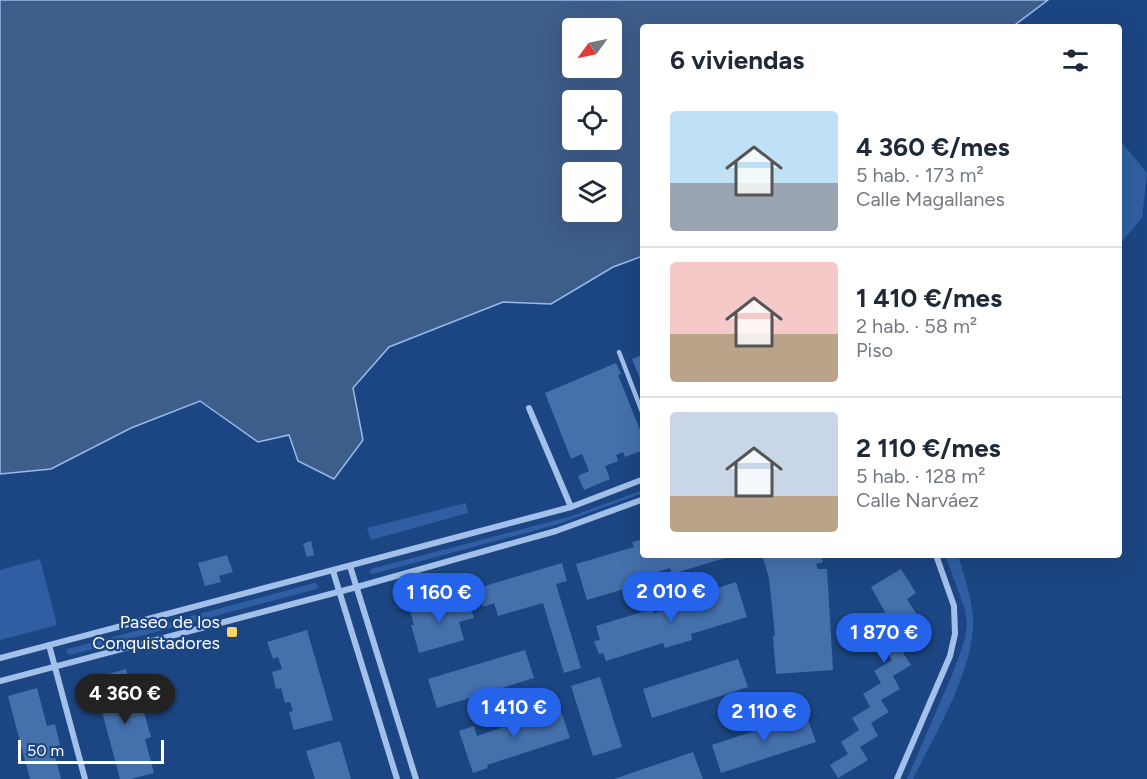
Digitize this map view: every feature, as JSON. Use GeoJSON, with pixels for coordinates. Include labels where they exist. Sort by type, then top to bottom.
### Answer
{"type":"FeatureCollection","features":[{"type":"Feature","properties":{"kind":"street"},"geometry":{"type":"LineString","coordinates":[[529,408],[571,507]]}},
{"type":"Feature","properties":{"kind":"street"},"geometry":{"type":"LineString","coordinates":[[0,658],[571,507],[640,481]]}},
{"type":"Feature","properties":{"kind":"street"},"geometry":{"type":"LineString","coordinates":[[0,681],[340,592],[556,531],[640,500]]}},
{"type":"Feature","properties":{"kind":"street"},"geometry":{"type":"LineString","coordinates":[[897,779],[950,656],[955,634],[954,606],[937,558]]}},
{"type":"Feature","properties":{"kind":"street"},"geometry":{"type":"LineString","coordinates":[[350,566],[416,779]]}},
{"type":"Feature","properties":{"kind":"street"},"geometry":{"type":"LineString","coordinates":[[333,571],[397,779]]}},
{"type":"Feature","properties":{"kind":"street"},"geometry":{"type":"LineString","coordinates":[[49,645],[86,779]]}},
{"type":"Feature","properties":{"kind":"lane"},"geometry":{"type":"LineString","coordinates":[[619,352],[640,407]]}},
{"type":"Feature","properties":{"kind":"shaded area"},"geometry":{"type":"Polygon","coordinates":[[[0,0],[1048,0],[1016,24],[640,24],[640,257],[613,267],[551,304],[503,302],[389,347],[353,388],[363,440],[334,479],[298,461],[289,435],[258,442],[200,401],[131,428],[51,469],[0,474],[0,0]]]}},
{"type":"Feature","properties":{"kind":"shaded area"},"geometry":{"type":"Polygon","coordinates":[[[1122,143],[1147,173],[1142,218],[1122,241],[1122,143]]]}},
{"type":"Feature","properties":{"kind":"shaded area"},"geometry":{"type":"Polygon","coordinates":[[[640,491],[640,494],[555,525],[373,574],[369,572],[371,569],[572,516],[640,491]]]}},
{"type":"Feature","properties":{"kind":"shaded area"},"geometry":{"type":"Polygon","coordinates":[[[466,503],[468,513],[371,540],[367,528],[466,503]]]}},
{"type":"Feature","properties":{"kind":"shaded area"},"geometry":{"type":"Polygon","coordinates":[[[946,558],[959,558],[972,609],[972,636],[968,657],[952,700],[913,779],[907,779],[965,639],[967,624],[965,609],[946,558]]]}},
{"type":"Feature","properties":{"kind":"shaded area"},"geometry":{"type":"Polygon","coordinates":[[[40,559],[57,625],[0,640],[0,570],[40,559]]]}},
{"type":"Feature","properties":{"kind":"shaded area"},"geometry":{"type":"Polygon","coordinates":[[[315,583],[319,586],[316,589],[70,655],[66,652],[68,649],[315,583]]]}},
{"type":"Feature","properties":{"kind":"building"},"geometry":{"type":"Polygon","coordinates":[[[640,356],[640,379],[632,359],[640,356]]]}},
{"type":"Feature","properties":{"kind":"building"},"geometry":{"type":"Polygon","coordinates":[[[616,363],[621,374],[618,375],[640,430],[640,451],[625,457],[623,452],[616,455],[618,461],[605,466],[610,479],[584,490],[578,476],[589,471],[582,454],[571,459],[545,393],[616,363]]]}},
{"type":"Feature","properties":{"kind":"building"},"geometry":{"type":"Polygon","coordinates":[[[640,540],[640,558],[725,558],[672,574],[670,568],[642,577],[644,583],[587,600],[576,564],[634,547],[632,542],[640,540]]]}},
{"type":"Feature","properties":{"kind":"building"},"geometry":{"type":"Polygon","coordinates":[[[311,541],[314,555],[307,557],[303,544],[311,541]]]}},
{"type":"Feature","properties":{"kind":"building"},"geometry":{"type":"Polygon","coordinates":[[[227,555],[233,572],[219,576],[221,582],[205,586],[198,563],[227,555]]]}},
{"type":"Feature","properties":{"kind":"building"},"geometry":{"type":"Polygon","coordinates":[[[763,558],[822,558],[823,562],[816,564],[818,569],[827,569],[833,670],[776,674],[773,636],[775,635],[769,578],[763,558]]]}},
{"type":"Feature","properties":{"kind":"building"},"geometry":{"type":"Polygon","coordinates":[[[562,563],[567,581],[556,584],[581,668],[564,673],[543,603],[498,616],[494,603],[483,607],[478,588],[562,563]]]}},
{"type":"Feature","properties":{"kind":"building"},"geometry":{"type":"Polygon","coordinates":[[[901,569],[916,593],[907,599],[922,623],[914,628],[922,642],[903,653],[911,665],[893,676],[900,689],[881,700],[889,712],[871,723],[878,736],[860,747],[868,760],[838,778],[830,765],[848,754],[841,742],[859,730],[852,718],[870,707],[863,694],[881,683],[874,671],[892,660],[884,647],[892,641],[877,617],[885,612],[871,587],[901,569]]]}},
{"type":"Feature","properties":{"kind":"building"},"geometry":{"type":"Polygon","coordinates":[[[736,582],[747,617],[691,634],[692,640],[665,648],[663,643],[606,661],[603,653],[599,654],[594,641],[600,640],[596,626],[652,609],[654,613],[681,605],[680,600],[736,582]]]}},
{"type":"Feature","properties":{"kind":"building"},"geometry":{"type":"Polygon","coordinates":[[[468,598],[474,618],[459,622],[464,640],[419,653],[411,625],[414,625],[409,607],[424,602],[426,611],[468,598]]]}},
{"type":"Feature","properties":{"kind":"building"},"geometry":{"type":"Polygon","coordinates":[[[307,630],[333,720],[294,730],[289,712],[293,711],[290,702],[285,703],[281,688],[276,689],[272,672],[282,669],[278,657],[273,659],[267,642],[307,630]]]}},
{"type":"Feature","properties":{"kind":"building"},"geometry":{"type":"Polygon","coordinates":[[[525,650],[534,678],[437,708],[428,679],[525,650]]]}},
{"type":"Feature","properties":{"kind":"building"},"geometry":{"type":"Polygon","coordinates":[[[738,659],[748,687],[652,718],[643,689],[738,659]]]}},
{"type":"Feature","properties":{"kind":"building"},"geometry":{"type":"Polygon","coordinates":[[[126,669],[135,703],[141,702],[151,737],[145,739],[154,773],[131,779],[120,779],[93,678],[126,669]]]}},
{"type":"Feature","properties":{"kind":"building"},"geometry":{"type":"Polygon","coordinates":[[[600,677],[622,747],[593,756],[571,686],[600,677]]]}},
{"type":"Feature","properties":{"kind":"building"},"geometry":{"type":"Polygon","coordinates":[[[37,688],[47,726],[55,724],[60,745],[53,747],[61,779],[30,779],[8,696],[37,688]]]}},
{"type":"Feature","properties":{"kind":"building"},"geometry":{"type":"Polygon","coordinates":[[[560,708],[570,738],[487,765],[488,768],[473,773],[459,731],[474,726],[477,736],[560,708]]]}},
{"type":"Feature","properties":{"kind":"building"},"geometry":{"type":"Polygon","coordinates":[[[806,714],[816,742],[721,773],[712,745],[806,714]]]}},
{"type":"Feature","properties":{"kind":"building"},"geometry":{"type":"Polygon","coordinates":[[[340,741],[351,779],[315,779],[306,751],[340,741]]]}},
{"type":"Feature","properties":{"kind":"building"},"geometry":{"type":"Polygon","coordinates":[[[693,752],[703,779],[614,779],[693,752]]]}},
{"type":"Feature","properties":{"kind":"place","name":"Paseo de los Conquistadores"},"geometry":{"type":"Point","coordinates":[232,632]}}]}
